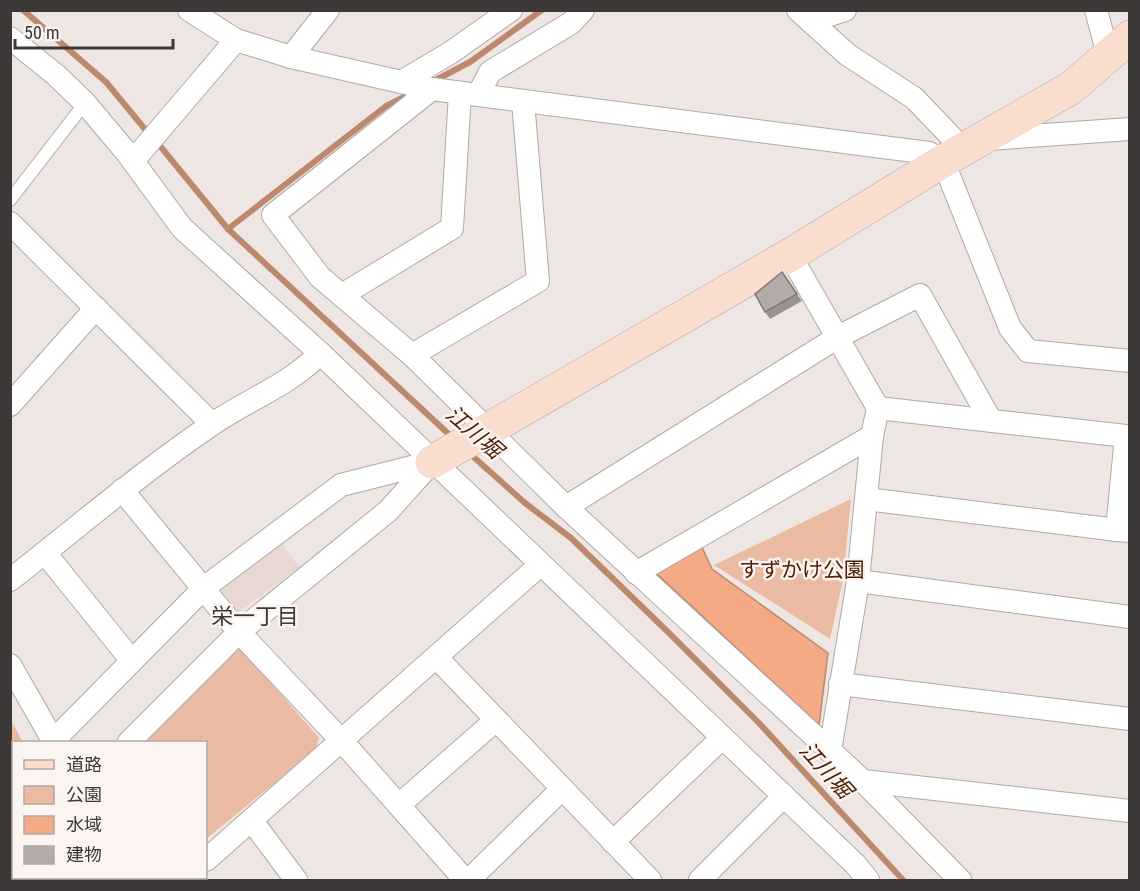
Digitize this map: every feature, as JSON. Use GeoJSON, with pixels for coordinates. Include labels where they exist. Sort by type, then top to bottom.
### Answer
{"type":"FeatureCollection","features":[{"type":"Feature","properties":{"kind":"street"},"geometry":{"type":"LineString","coordinates":[[189,10],[236,40],[291,57],[432,89],[929,153],[1130,129]]}},
{"type":"Feature","properties":{"kind":"street"},"geometry":{"type":"LineString","coordinates":[[291,57],[328,10]]}},
{"type":"Feature","properties":{"kind":"street"},"geometry":{"type":"LineString","coordinates":[[401,82],[450,53],[511,10]]}},
{"type":"Feature","properties":{"kind":"street"},"geometry":{"type":"LineString","coordinates":[[342,295],[452,228],[469,94],[490,72],[571,23],[583,10]]}},
{"type":"Feature","properties":{"kind":"street"},"geometry":{"type":"LineString","coordinates":[[804,16],[845,10]]}},
{"type":"Feature","properties":{"kind":"street"},"geometry":{"type":"LineString","coordinates":[[55,741],[205,587],[341,485],[432,462],[488,432],[1071,88],[1119,46],[1096,10]]}},
{"type":"Feature","properties":{"kind":"street"},"geometry":{"type":"LineString","coordinates":[[804,16],[848,55],[914,98],[963,150],[1010,328],[1028,351],[1130,361]]}},
{"type":"Feature","properties":{"kind":"street"},"geometry":{"type":"LineString","coordinates":[[10,38],[56,75],[85,103],[133,161],[182,228],[320,353],[784,796],[855,875]]}},
{"type":"Feature","properties":{"kind":"street"},"geometry":{"type":"LineString","coordinates":[[133,161],[236,40]]}},
{"type":"Feature","properties":{"kind":"street"},"geometry":{"type":"LineString","coordinates":[[432,89],[273,215],[320,277],[412,355],[566,507],[863,781],[960,880]]}},
{"type":"Feature","properties":{"kind":"street"},"geometry":{"type":"LineString","coordinates":[[412,355],[538,281],[523,101]]}},
{"type":"Feature","properties":{"kind":"street"},"geometry":{"type":"LineString","coordinates":[[10,222],[212,424]]}},
{"type":"Feature","properties":{"kind":"street"},"geometry":{"type":"LineString","coordinates":[[790,255],[878,408],[872,436],[858,581],[830,751]]}},
{"type":"Feature","properties":{"kind":"street"},"geometry":{"type":"LineString","coordinates":[[566,507],[838,337],[920,295],[991,421]]}},
{"type":"Feature","properties":{"kind":"street"},"geometry":{"type":"LineString","coordinates":[[10,405],[96,308]]}},
{"type":"Feature","properties":{"kind":"street"},"geometry":{"type":"LineString","coordinates":[[10,580],[123,490],[212,424],[244,403],[283,385],[320,353]]}},
{"type":"Feature","properties":{"kind":"street"},"geometry":{"type":"LineString","coordinates":[[866,499],[1123,531],[1126,436],[878,408]]}},
{"type":"Feature","properties":{"kind":"street"},"geometry":{"type":"LineString","coordinates":[[636,573],[872,436]]}},
{"type":"Feature","properties":{"kind":"street"},"geometry":{"type":"LineString","coordinates":[[130,741],[239,632],[388,511],[432,462]]}},
{"type":"Feature","properties":{"kind":"street"},"geometry":{"type":"LineString","coordinates":[[123,490],[205,587],[239,632],[341,740],[467,880],[562,789]]}},
{"type":"Feature","properties":{"kind":"street"},"geometry":{"type":"LineString","coordinates":[[45,554],[132,661]]}},
{"type":"Feature","properties":{"kind":"street"},"geometry":{"type":"LineString","coordinates":[[207,859],[540,565]]}},
{"type":"Feature","properties":{"kind":"street"},"geometry":{"type":"LineString","coordinates":[[858,581],[1130,617]]}},
{"type":"Feature","properties":{"kind":"street"},"geometry":{"type":"LineString","coordinates":[[437,658],[650,880]]}},
{"type":"Feature","properties":{"kind":"street"},"geometry":{"type":"LineString","coordinates":[[10,665],[53,741]]}},
{"type":"Feature","properties":{"kind":"street"},"geometry":{"type":"LineString","coordinates":[[840,684],[1130,720]]}},
{"type":"Feature","properties":{"kind":"street"},"geometry":{"type":"LineString","coordinates":[[399,806],[496,720]]}},
{"type":"Feature","properties":{"kind":"street"},"geometry":{"type":"LineString","coordinates":[[613,842],[722,738]]}},
{"type":"Feature","properties":{"kind":"street"},"geometry":{"type":"LineString","coordinates":[[863,781],[1130,811]]}},
{"type":"Feature","properties":{"kind":"street"},"geometry":{"type":"LineString","coordinates":[[700,880],[784,796]]}},
{"type":"Feature","properties":{"kind":"street"},"geometry":{"type":"LineString","coordinates":[[252,821],[296,880]]}},
{"type":"Feature","properties":{"kind":"lane"},"geometry":{"type":"LineString","coordinates":[[10,200],[85,103]]}},
{"type":"Feature","properties":{"kind":"shaded area"},"geometry":{"type":"Polygon","coordinates":[[[281,542],[299,567],[239,612],[221,590],[281,542]]]}},
{"type":"Feature","properties":{"kind":"green space","name":"すずかけ公園"},"geometry":{"type":"Polygon","coordinates":[[[851,499],[843,579],[830,639],[714,565],[851,499]]]}},
{"type":"Feature","properties":{"kind":"green space"},"geometry":{"type":"Polygon","coordinates":[[[236,643],[319,738],[315,750],[207,838],[207,741],[142,741],[236,643]]]}},
{"type":"Feature","properties":{"kind":"green space"},"geometry":{"type":"Polygon","coordinates":[[[10,719],[22,741],[12,741],[12,871],[10,868],[10,719]]]}},
{"type":"Feature","properties":{"kind":"water"},"geometry":{"type":"Polygon","coordinates":[[[701,545],[712,569],[828,653],[819,725],[657,574],[701,545]]]}},
{"type":"Feature","properties":{"kind":"building"},"geometry":{"type":"Polygon","coordinates":[[[782,272],[797,294],[765,312],[755,294],[782,272]]]}},
{"type":"Feature","properties":{"kind":"waterway","name":"江川堀"},"geometry":{"type":"LineString","coordinates":[[23,10],[106,82],[149,134]]}},
{"type":"Feature","properties":{"kind":"waterway"},"geometry":{"type":"LineString","coordinates":[[432,82],[470,62],[542,10]]}},
{"type":"Feature","properties":{"kind":"waterway"},"geometry":{"type":"LineString","coordinates":[[228,229],[386,106],[410,94]]}},
{"type":"Feature","properties":{"kind":"waterway","name":"江川堀"},"geometry":{"type":"LineString","coordinates":[[156,141],[228,229],[454,439]]}},
{"type":"Feature","properties":{"kind":"waterway","name":"江川堀"},"geometry":{"type":"LineString","coordinates":[[468,452],[525,503],[571,538],[669,633],[759,723],[903,880]]}},
{"type":"Feature","properties":{"kind":"district","name":"栄一丁目"},"geometry":{"type":"Point","coordinates":[255,616]}}]}
